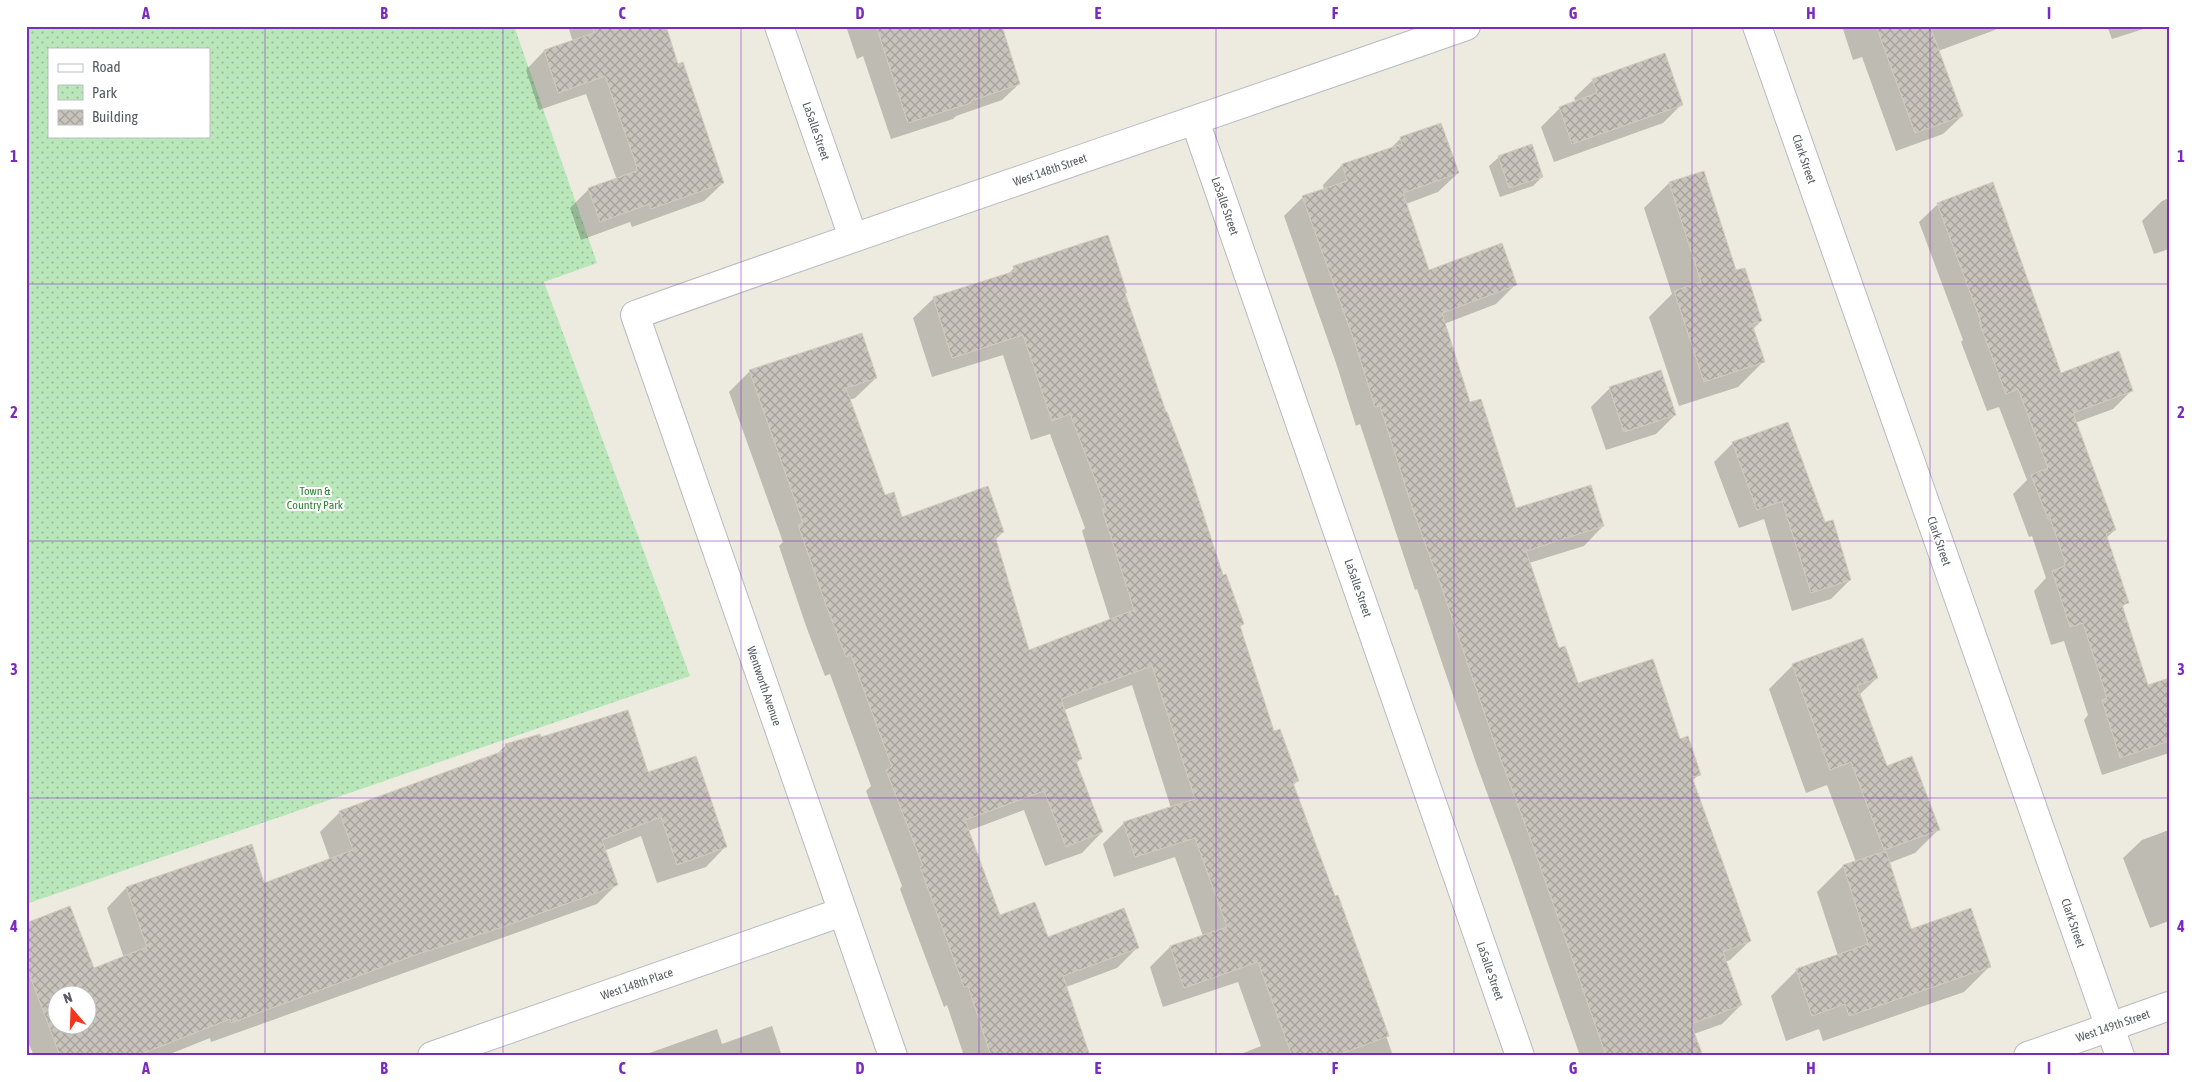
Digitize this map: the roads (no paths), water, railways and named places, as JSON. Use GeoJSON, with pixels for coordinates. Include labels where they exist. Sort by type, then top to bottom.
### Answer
{"type":"FeatureCollection","features":[{"type":"Feature","properties":{"kind":"street","name":"LaSalle Street"},"geometry":{"type":"LineString","coordinates":[[779,26],[853,236]]}},
{"type":"Feature","properties":{"kind":"street","name":"West 148th Street"},"geometry":{"type":"LineString","coordinates":[[635,315],[853,236],[1196,121],[1466,26]]}},
{"type":"Feature","properties":{"kind":"street","name":"Clark Street"},"geometry":{"type":"LineString","coordinates":[[1757,26],[2120,1056]]}},
{"type":"Feature","properties":{"kind":"street","name":"LaSalle Street"},"geometry":{"type":"LineString","coordinates":[[1196,121],[1520,1056]]}},
{"type":"Feature","properties":{"kind":"street","name":"Wentworth Avenue"},"geometry":{"type":"LineString","coordinates":[[635,315],[893,1056]]}},
{"type":"Feature","properties":{"kind":"street","name":"West 148th Place"},"geometry":{"type":"LineString","coordinates":[[432,1056],[842,912]]}},
{"type":"Feature","properties":{"kind":"street","name":"West 149th Street"},"geometry":{"type":"LineString","coordinates":[[2028,1056],[2169,1006]]}},
{"type":"Feature","properties":{"kind":"park label","name":"Town & Country Park"},"geometry":{"type":"Point","coordinates":[315,498]}}]}
